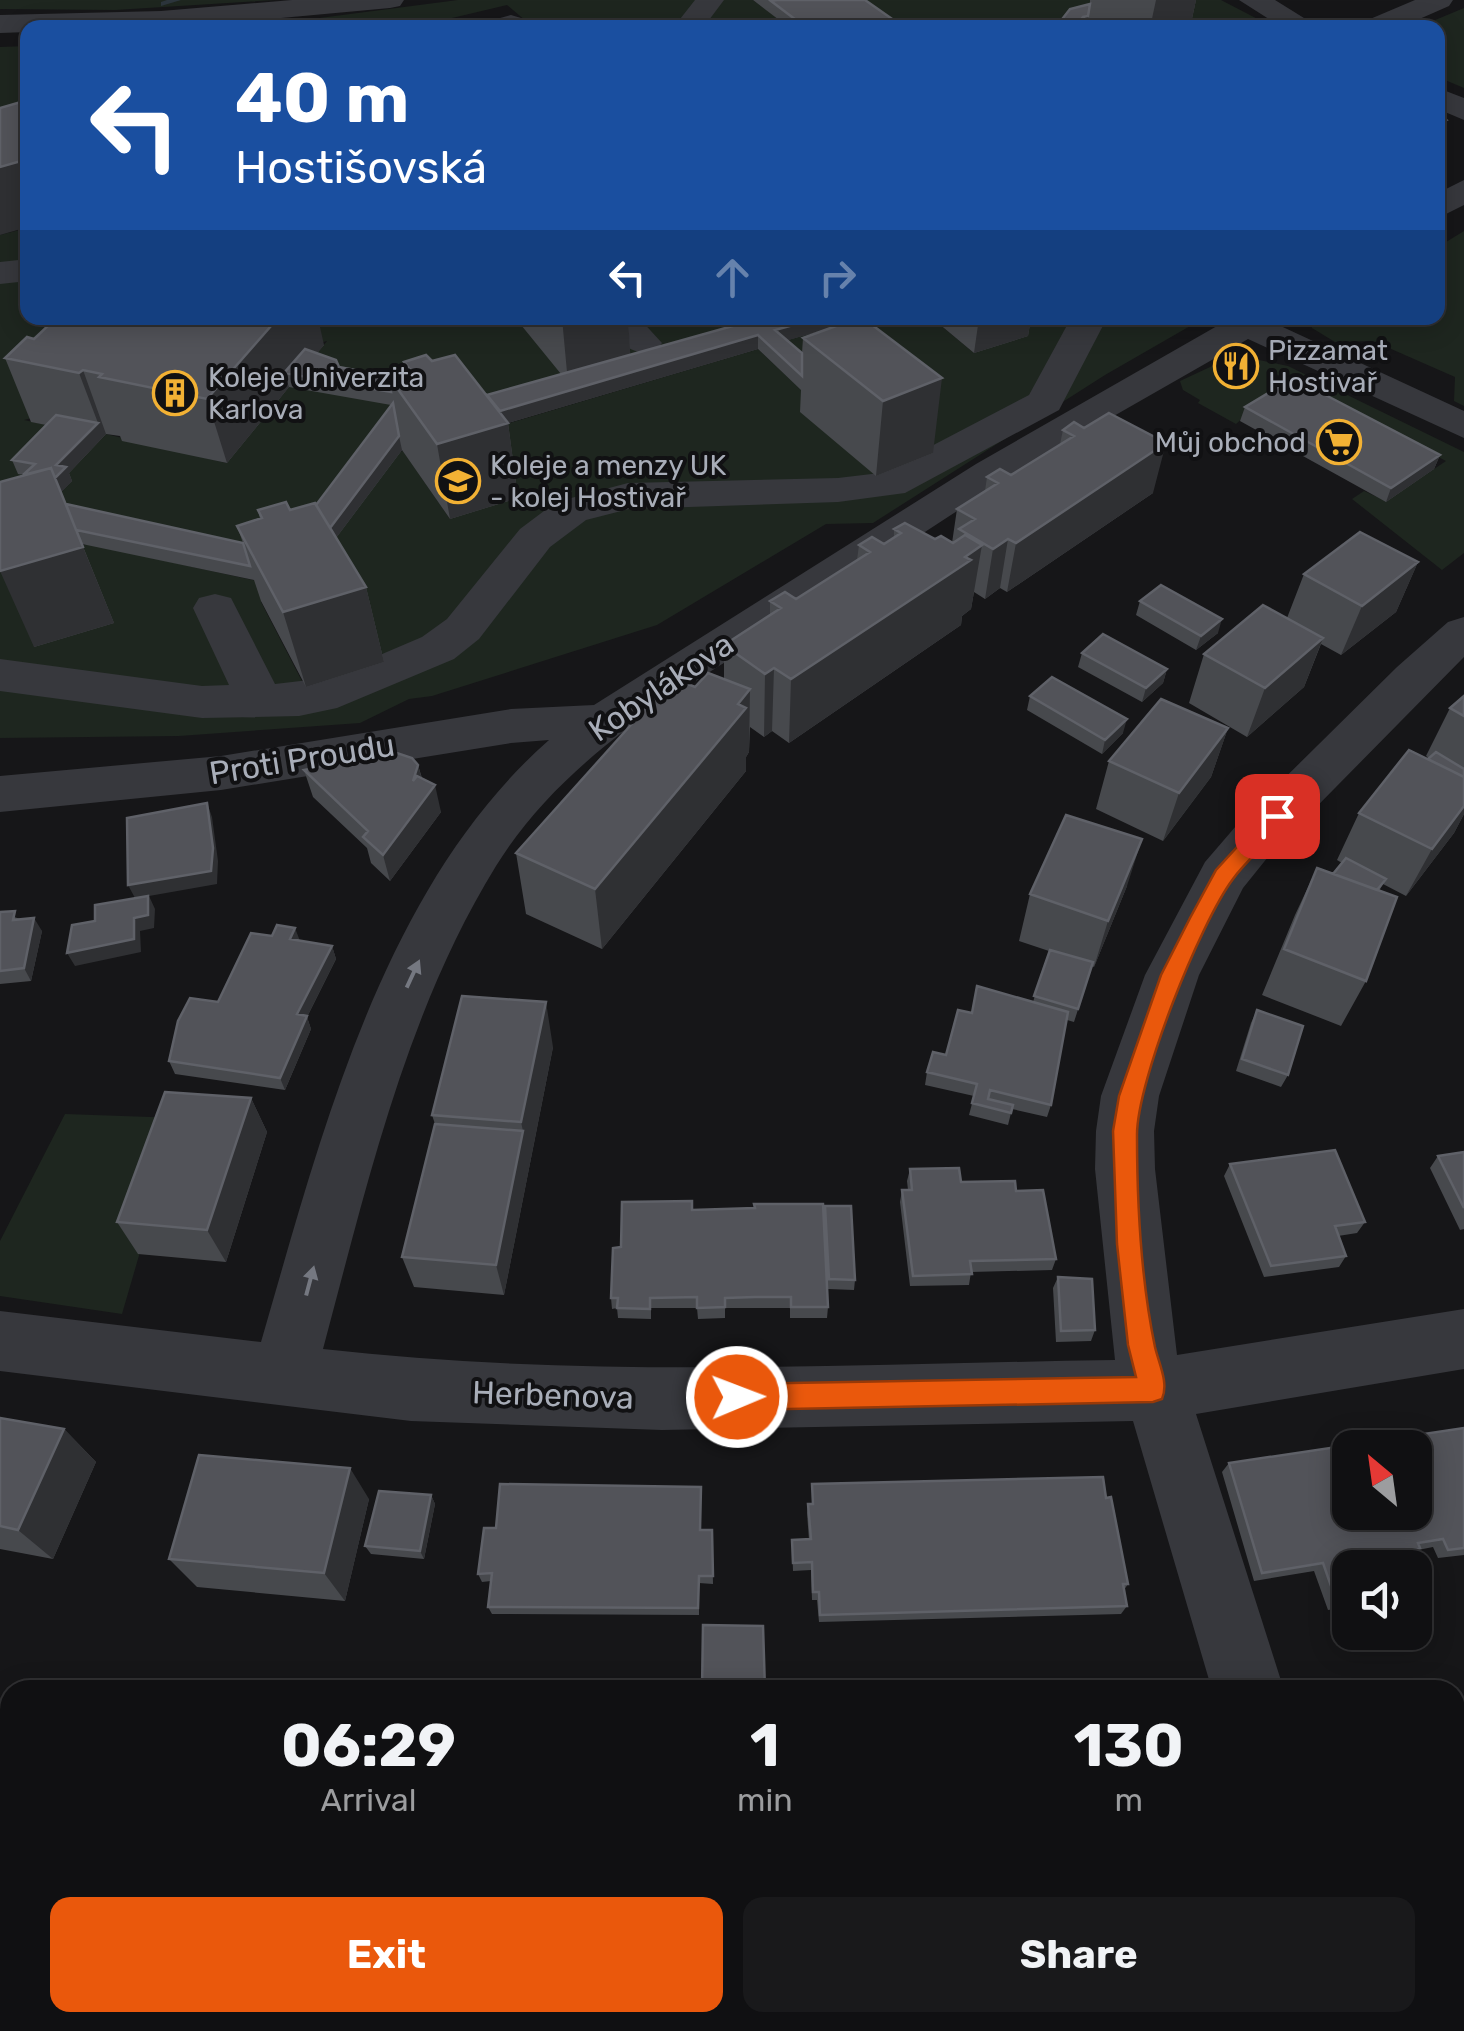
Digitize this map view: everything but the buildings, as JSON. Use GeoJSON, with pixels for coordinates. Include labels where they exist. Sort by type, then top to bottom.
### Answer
{"type":"FeatureCollection","features":[{"type":"Feature","properties":{"kind":"street"},"geometry":{"type":"LineString","coordinates":[[156,20],[390,0]]}},
{"type":"Feature","properties":{"kind":"street"},"geometry":{"type":"LineString","coordinates":[[678,17],[701,0]]}},
{"type":"Feature","properties":{"kind":"street"},"geometry":{"type":"LineString","coordinates":[[678,17],[710,0]]}},
{"type":"Feature","properties":{"kind":"street"},"geometry":{"type":"LineString","coordinates":[[1266,6],[1317,0]]}},
{"type":"Feature","properties":{"kind":"street"},"geometry":{"type":"LineString","coordinates":[[1393,20],[1439,0]]}},
{"type":"Feature","properties":{"kind":"street"},"geometry":{"type":"LineString","coordinates":[[1266,6],[1291,20]]}},
{"type":"Feature","properties":{"kind":"street"},"geometry":{"type":"LineString","coordinates":[[0,676],[202,702],[300,700],[337,692],[438,648],[463,630],[551,522],[597,502],[628,496],[838,490],[890,484],[1045,402],[1086,325]]}},
{"type":"Feature","properties":{"kind":"street","name":"Kobylákova"},"geometry":{"type":"LineString","coordinates":[[284,1375],[361,1104],[389,1027],[432,933],[481,848],[534,784],[596,727],[1017,456],[1245,325]]}},
{"type":"Feature","properties":{"kind":"street"},"geometry":{"type":"LineString","coordinates":[[1260,325],[1464,426]]}},
{"type":"Feature","properties":{"kind":"street"},"geometry":{"type":"LineString","coordinates":[[215,608],[259,700]]}},
{"type":"Feature","properties":{"kind":"street"},"geometry":{"type":"LineString","coordinates":[[1245,1680],[1142,1345],[1130,1244],[1125,1131],[1144,1051],[1172,975],[1223,876],[1254,839],[1413,678],[1464,632]]}},
{"type":"Feature","properties":{"kind":"street","name":"Proti Proudu"},"geometry":{"type":"LineString","coordinates":[[0,794],[221,773],[511,726],[596,727]]}},
{"type":"Feature","properties":{"kind":"street","name":"Herbenova"},"geometry":{"type":"LineString","coordinates":[[0,1341],[412,1390],[662,1398],[1153,1390],[1464,1339]]}},
{"type":"Feature","properties":{"kind":"shaded area"},"geometry":{"type":"Polygon","coordinates":[[[0,0],[275,0],[115,10],[0,9],[0,0]]]}},
{"type":"Feature","properties":{"kind":"shaded area"},"geometry":{"type":"Polygon","coordinates":[[[458,0],[753,0],[780,20],[525,20],[507,5],[444,20],[304,20],[458,0]]]}},
{"type":"Feature","properties":{"kind":"shaded area"},"geometry":{"type":"Polygon","coordinates":[[[846,0],[1221,0],[1260,20],[875,20],[846,0]]]}},
{"type":"Feature","properties":{"kind":"shaded area"},"geometry":{"type":"Polygon","coordinates":[[[1464,8],[1464,88],[1445,80],[1445,20],[1435,20],[1464,8]]]}},
{"type":"Feature","properties":{"kind":"shaded area"},"geometry":{"type":"Polygon","coordinates":[[[20,46],[20,125],[0,129],[0,47],[20,46]]]}},
{"type":"Feature","properties":{"kind":"shaded area"},"geometry":{"type":"Polygon","coordinates":[[[20,230],[20,325],[784,325],[489,409],[403,408],[288,561],[42,512],[71,482],[19,473],[40,478],[0,520],[0,235],[20,230]],[[327,341],[24,420],[102,437],[106,434],[226,463],[327,341]]]}},
{"type":"Feature","properties":{"kind":"shaded area"},"geometry":{"type":"Polygon","coordinates":[[[1464,231],[1464,406],[1454,401],[1455,377],[1373,341],[1335,342],[1311,325],[1445,325],[1445,243],[1464,231]]]}},
{"type":"Feature","properties":{"kind":"shaded area"},"geometry":{"type":"Polygon","coordinates":[[[840,325],[940,325],[974,353],[1000,325],[1192,325],[1105,375],[873,523],[826,524],[657,625],[432,696],[409,699],[360,723],[179,736],[0,738],[0,566],[88,544],[280,586],[261,602],[305,687],[306,578],[399,452],[403,451],[450,519],[493,428],[758,349],[811,399],[876,476],[775,344],[840,325]]]}},
{"type":"Feature","properties":{"kind":"shaded area"},"geometry":{"type":"Polygon","coordinates":[[[1250,358],[1288,366],[1464,452],[1464,553],[1442,570],[1352,499],[1364,491],[1386,501],[1446,461],[1276,374],[1269,378],[1281,384],[1236,424],[1183,390],[1180,381],[1223,361],[1250,358]]]}},
{"type":"Feature","properties":{"kind":"shaded area"},"geometry":{"type":"Polygon","coordinates":[[[65,1114],[179,1118],[122,1314],[0,1296],[0,1241],[65,1114]]]}},
{"type":"Feature","properties":{"kind":"waterway"},"geometry":{"type":"LineString","coordinates":[[164,4],[176,0]]}},
{"type":"Feature","properties":{"kind":"place","name":"Pizzamat Hostivař"},"geometry":{"type":"Point","coordinates":[1236,366]}},
{"type":"Feature","properties":{"kind":"place","name":"Koleje Univerzita Karlova"},"geometry":{"type":"Point","coordinates":[175,393]}},
{"type":"Feature","properties":{"kind":"place","name":"Můj obchod"},"geometry":{"type":"Point","coordinates":[1339,442]}},
{"type":"Feature","properties":{"kind":"place","name":"Koleje a menzy UK - kolej Hostivař"},"geometry":{"type":"Point","coordinates":[458,481]}},
{"type":"Feature","properties":{"kind":"route"},"geometry":{"type":"LineString","coordinates":[[737,1397],[1153,1390],[1142,1345],[1130,1244],[1125,1169],[1130,1096],[1172,975],[1223,876],[1277,816]]}}]}
